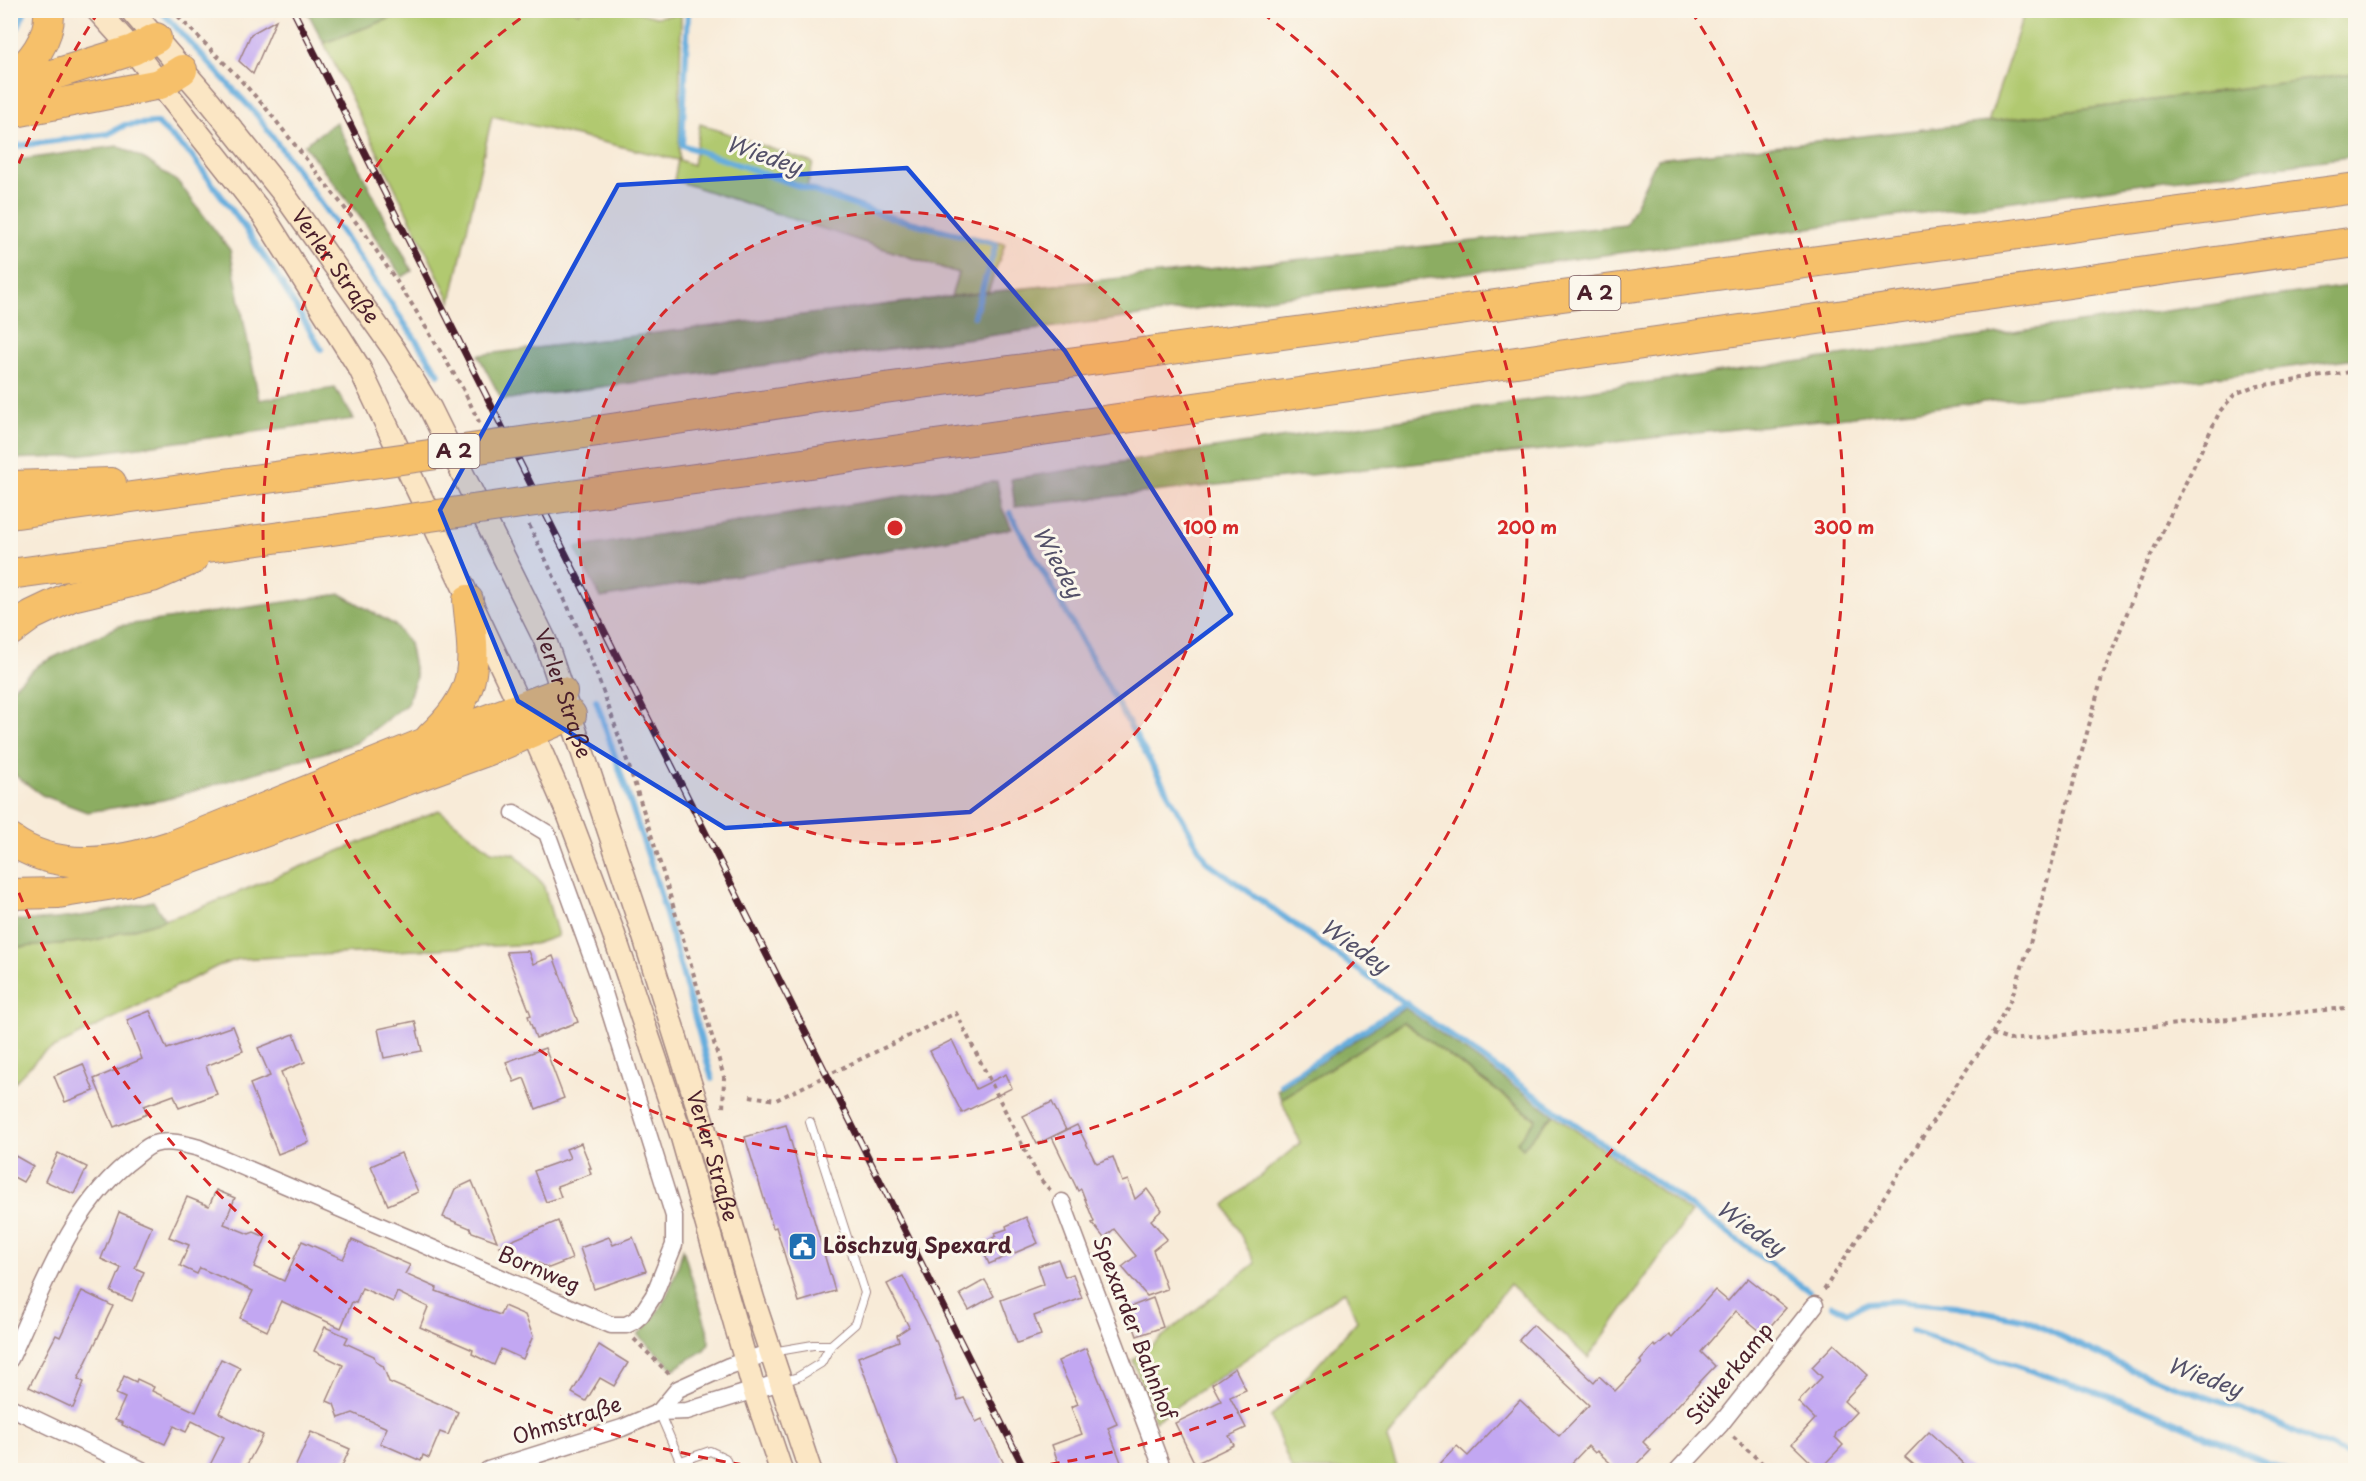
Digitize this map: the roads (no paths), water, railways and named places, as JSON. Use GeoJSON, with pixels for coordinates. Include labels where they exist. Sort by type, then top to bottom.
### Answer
{"type":"FeatureCollection","features":[{"type":"Feature","properties":{"kind":"highway"},"geometry":{"type":"LineString","coordinates":[[10,81],[37,53],[46,38],[49,10]]}},
{"type":"Feature","properties":{"kind":"highway"},"geometry":{"type":"LineString","coordinates":[[10,88],[144,44]]}},
{"type":"Feature","properties":{"kind":"highway"},"geometry":{"type":"LineString","coordinates":[[10,113],[171,77]]}},
{"type":"Feature","properties":{"kind":"highway","name":"A 2"},"geometry":{"type":"LineString","coordinates":[[10,514],[598,431],[845,393],[2355,188]]}},
{"type":"Feature","properties":{"kind":"highway"},"geometry":{"type":"LineString","coordinates":[[10,574],[754,471],[2355,242]]}},
{"type":"Feature","properties":{"kind":"highway"},"geometry":{"type":"LineString","coordinates":[[10,486],[249,480]]}},
{"type":"Feature","properties":{"kind":"highway"},"geometry":{"type":"LineString","coordinates":[[10,631],[32,615],[72,596],[152,577],[228,544]]}},
{"type":"Feature","properties":{"kind":"highway"},"geometry":{"type":"LineString","coordinates":[[425,743],[449,721],[462,704],[470,683],[473,658],[468,600]]}},
{"type":"Feature","properties":{"kind":"highway"},"geometry":{"type":"LineString","coordinates":[[10,839],[22,848],[56,859],[96,864],[143,855],[171,846],[425,743],[527,719],[567,703]]}},
{"type":"Feature","properties":{"kind":"highway"},"geometry":{"type":"LineString","coordinates":[[10,894],[58,893],[126,882],[492,749],[527,719]]}},
{"type":"Feature","properties":{"kind":"main road","name":"Verler Straße"},"geometry":{"type":"LineString","coordinates":[[97,10],[144,44],[171,77],[283,193],[395,351],[418,389],[527,602],[545,640],[567,703],[704,1127],[780,1382],[810,1470]]}},
{"type":"Feature","properties":{"kind":"main road","name":"Verler Straße"},"geometry":{"type":"LineString","coordinates":[[131,10],[144,44]]}},
{"type":"Feature","properties":{"kind":"main road","name":"Verler Straße"},"geometry":{"type":"LineString","coordinates":[[171,77],[263,215],[360,369],[468,600],[527,719],[569,816],[613,932],[681,1134],[754,1390],[781,1470]]}},
{"type":"Feature","properties":{"kind":"street","name":"Bornweg"},"geometry":{"type":"LineString","coordinates":[[10,1359],[66,1239],[93,1200],[121,1167],[152,1144],[179,1142],[199,1148],[600,1321],[611,1325],[626,1325],[641,1315],[654,1294],[674,1245],[674,1216],[599,977],[547,833],[514,813]]}},
{"type":"Feature","properties":{"kind":"street","name":"Spexarder Bahnhof"},"geometry":{"type":"LineString","coordinates":[[1062,1202],[1164,1470]]}},
{"type":"Feature","properties":{"kind":"street","name":"Stükerkamp"},"geometry":{"type":"LineString","coordinates":[[1678,1470],[1720,1425],[1815,1305]]}},
{"type":"Feature","properties":{"kind":"street","name":"Ohmstraße"},"geometry":{"type":"LineString","coordinates":[[659,1412],[678,1389],[746,1360],[771,1352]]}},
{"type":"Feature","properties":{"kind":"street","name":"Ohmstraße"},"geometry":{"type":"LineString","coordinates":[[488,1470],[622,1428],[659,1412],[687,1412],[780,1382]]}},
{"type":"Feature","properties":{"kind":"street"},"geometry":{"type":"LineString","coordinates":[[10,1407],[142,1470]]}},
{"type":"Feature","properties":{"kind":"lane"},"geometry":{"type":"LineString","coordinates":[[780,1382],[798,1377],[821,1363],[831,1345],[855,1324],[865,1293],[810,1122]]}},
{"type":"Feature","properties":{"kind":"lane"},"geometry":{"type":"LineString","coordinates":[[771,1352],[813,1345],[831,1345]]}},
{"type":"Feature","properties":{"kind":"lane"},"geometry":{"type":"LineString","coordinates":[[659,1412],[684,1470]]}},
{"type":"Feature","properties":{"kind":"lane"},"geometry":{"type":"LineString","coordinates":[[681,1461],[710,1451],[725,1458],[730,1470]]}},
{"type":"Feature","properties":{"kind":"waterway"},"geometry":{"type":"LineString","coordinates":[[10,35],[18,27],[25,10]]}},
{"type":"Feature","properties":{"kind":"waterway"},"geometry":{"type":"LineString","coordinates":[[160,10],[257,115],[346,238],[439,374]]}},
{"type":"Feature","properties":{"kind":"waterway","name":"Wiedey"},"geometry":{"type":"LineString","coordinates":[[688,10],[682,145],[882,215],[996,244],[974,316]]}},
{"type":"Feature","properties":{"kind":"waterway"},"geometry":{"type":"LineString","coordinates":[[10,147],[108,134],[125,125],[157,123],[191,155],[245,228],[321,349]]}},
{"type":"Feature","properties":{"kind":"waterway","name":"Wiedey"},"geometry":{"type":"LineString","coordinates":[[1010,513],[1207,862],[1809,1291]]}},
{"type":"Feature","properties":{"kind":"waterway"},"geometry":{"type":"LineString","coordinates":[[596,700],[656,879],[712,1079]]}},
{"type":"Feature","properties":{"kind":"waterway"},"geometry":{"type":"LineString","coordinates":[[1281,1084],[1406,1003]]}},
{"type":"Feature","properties":{"kind":"waterway","name":"Wiedey"},"geometry":{"type":"LineString","coordinates":[[1832,1305],[1848,1312],[1868,1303],[1896,1301],[1957,1306],[2026,1320],[2132,1370],[2262,1417],[2356,1459]]}},
{"type":"Feature","properties":{"kind":"waterway"},"geometry":{"type":"LineString","coordinates":[[1912,1331],[2143,1408],[2284,1470]]}},
{"type":"Feature","properties":{"kind":"railway"},"geometry":{"type":"LineString","coordinates":[[293,10],[1025,1470]]}},
{"type":"Feature","properties":{"kind":"place","name":"Löschzug Spexard"},"geometry":{"type":"Point","coordinates":[802,1246]}}]}
